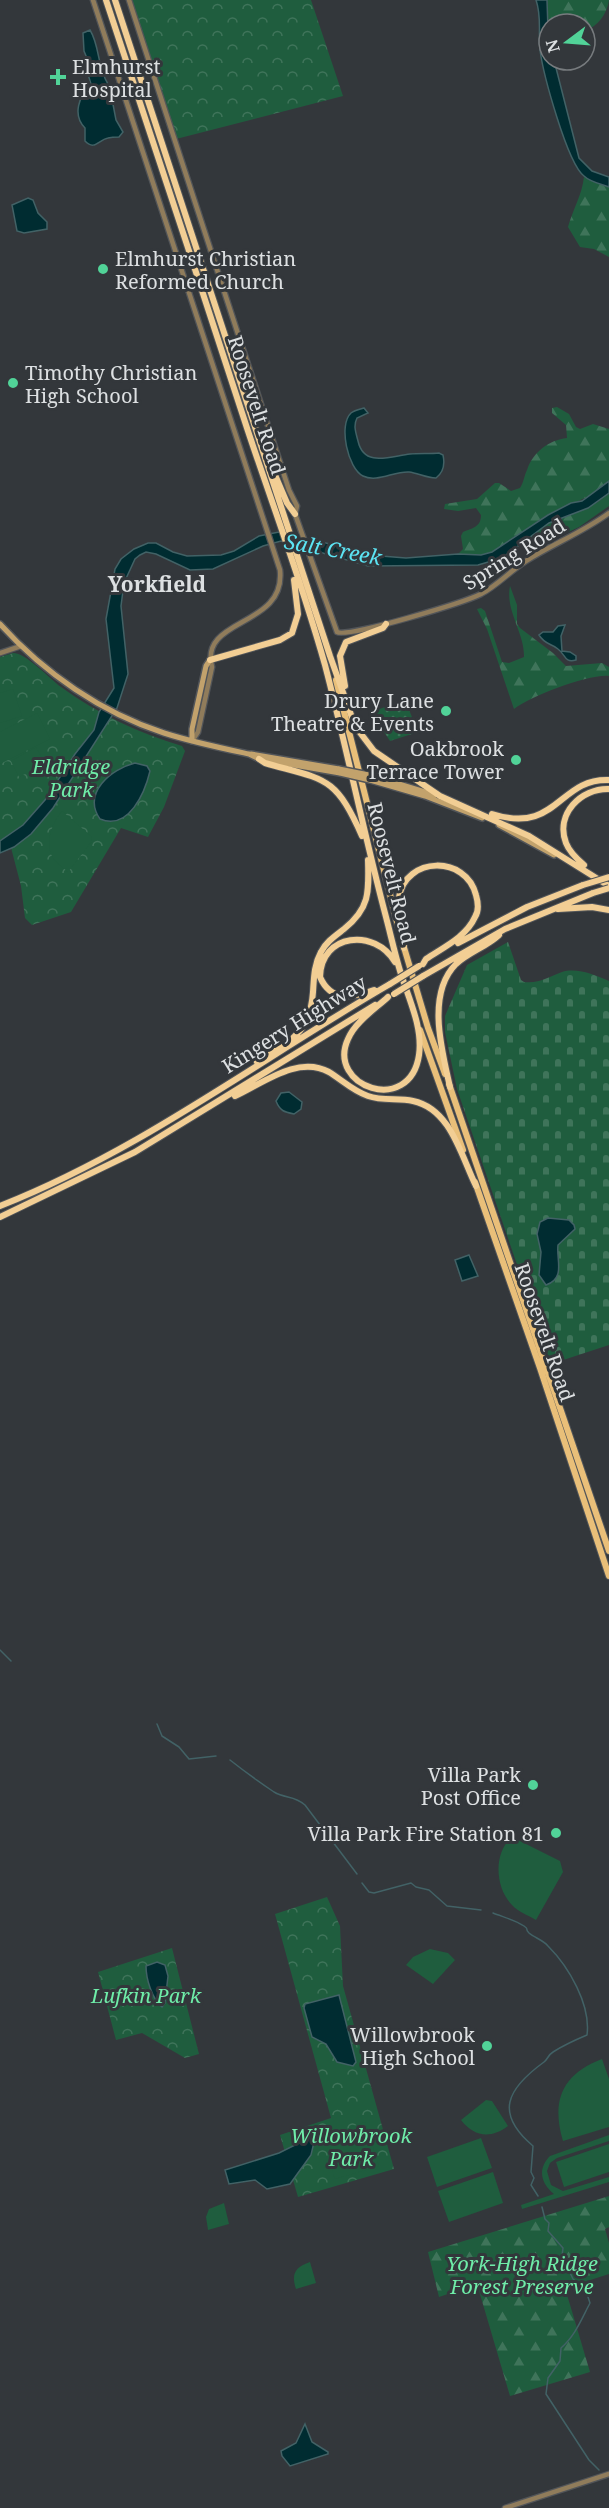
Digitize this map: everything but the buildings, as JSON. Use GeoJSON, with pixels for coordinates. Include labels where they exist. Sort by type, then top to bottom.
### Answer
{"type":"FeatureCollection","features":[{"type":"Feature","properties":{"kind":"highway","name":"Roosevelt Road"},"geometry":{"type":"LineString","coordinates":[[106,0],[324,665],[369,852],[400,970],[414,1013]]}},
{"type":"Feature","properties":{"kind":"highway","name":"Roosevelt Road"},"geometry":{"type":"LineString","coordinates":[[116,0],[330,656]]}},
{"type":"Feature","properties":{"kind":"highway"},"geometry":{"type":"LineString","coordinates":[[244,393],[282,492],[295,514]]}},
{"type":"Feature","properties":{"kind":"highway"},"geometry":{"type":"LineString","coordinates":[[210,660],[280,640],[292,633],[297,621],[298,607],[289,553]]}},
{"type":"Feature","properties":{"kind":"highway"},"geometry":{"type":"LineString","coordinates":[[351,716],[340,660],[342,646],[351,638],[383,628],[386,624]]}},
{"type":"Feature","properties":{"kind":"highway"},"geometry":{"type":"LineString","coordinates":[[330,656],[338,672],[351,716],[360,734],[374,751],[440,796],[529,836],[593,874]]}},
{"type":"Feature","properties":{"kind":"highway"},"geometry":{"type":"LineString","coordinates":[[224,1087],[243,1071],[296,1036],[306,1023],[312,1007],[313,974],[322,950],[356,920],[367,899],[369,852],[349,807],[332,786],[259,759]]}},
{"type":"Feature","properties":{"kind":"highway"},"geometry":{"type":"LineString","coordinates":[[460,804],[505,818],[523,819],[545,813],[587,783],[609,780]]}},
{"type":"Feature","properties":{"kind":"highway"},"geometry":{"type":"LineString","coordinates":[[609,789],[597,790],[580,797],[565,819],[564,832],[568,847],[609,888]]}},
{"type":"Feature","properties":{"kind":"highway"},"geometry":{"type":"LineString","coordinates":[[404,948],[398,908],[399,894],[404,883],[413,874],[434,865],[445,865],[462,873],[474,888],[478,909],[475,918],[461,936],[426,959],[421,965]]}},
{"type":"Feature","properties":{"kind":"highway","name":"Kingery Highway"},"geometry":{"type":"LineString","coordinates":[[0,1206],[120,1150],[466,938],[527,907],[609,877]]}},
{"type":"Feature","properties":{"kind":"highway","name":"Kingery Highway"},"geometry":{"type":"LineString","coordinates":[[0,1217],[108,1167],[187,1122],[391,995],[505,929],[609,888]]}},
{"type":"Feature","properties":{"kind":"highway"},"geometry":{"type":"LineString","coordinates":[[551,909],[592,907],[609,910]]}},
{"type":"Feature","properties":{"kind":"highway"},"geometry":{"type":"LineString","coordinates":[[450,1087],[438,1030],[440,1002],[446,982],[457,964],[492,941],[505,929]]}},
{"type":"Feature","properties":{"kind":"highway"},"geometry":{"type":"LineString","coordinates":[[383,988],[356,997],[341,997],[325,987],[320,977],[323,963],[335,946],[345,941],[361,939],[376,942],[384,948],[400,970]]}},
{"type":"Feature","properties":{"kind":"highway"},"geometry":{"type":"LineString","coordinates":[[391,995],[352,1032],[346,1042],[347,1067],[362,1085],[371,1089],[391,1090],[405,1084],[410,1078],[416,1068],[419,1053],[414,1013]]}},
{"type":"Feature","properties":{"kind":"highway"},"geometry":{"type":"LineString","coordinates":[[187,1122],[292,1068],[316,1067],[368,1096],[414,1101],[432,1109],[446,1123],[476,1186]]}},
{"type":"Feature","properties":{"kind":"main road"},"geometry":{"type":"LineString","coordinates":[[0,624],[21,646],[58,677],[117,715],[192,741],[249,754],[269,755],[440,796]]}},
{"type":"Feature","properties":{"kind":"main road","name":"Roosevelt Road"},"geometry":{"type":"LineString","coordinates":[[330,656],[404,948],[428,1028],[609,1551]]}},
{"type":"Feature","properties":{"kind":"main road"},"geometry":{"type":"LineString","coordinates":[[192,741],[192,729],[206,666],[210,660]]}},
{"type":"Feature","properties":{"kind":"main road"},"geometry":{"type":"LineString","coordinates":[[249,754],[259,759],[339,771]]}},
{"type":"Feature","properties":{"kind":"main road"},"geometry":{"type":"LineString","coordinates":[[369,778],[425,796],[496,824],[567,862],[609,888]]}},
{"type":"Feature","properties":{"kind":"main road","name":"Roosevelt Road"},"geometry":{"type":"LineString","coordinates":[[414,1013],[537,1358],[608,1573]]}},
{"type":"Feature","properties":{"kind":"street"},"geometry":{"type":"LineString","coordinates":[[93,0],[274,548],[281,581],[274,600],[267,608],[223,634],[214,647],[210,660]]}},
{"type":"Feature","properties":{"kind":"street"},"geometry":{"type":"LineString","coordinates":[[129,0],[289,490],[297,506],[295,514]]}},
{"type":"Feature","properties":{"kind":"street","name":"Spring Road"},"geometry":{"type":"LineString","coordinates":[[295,514],[336,630],[341,634],[466,602],[525,562],[609,513]]}},
{"type":"Feature","properties":{"kind":"street"},"geometry":{"type":"LineString","coordinates":[[0,653],[21,646]]}},
{"type":"Feature","properties":{"kind":"street"},"geometry":{"type":"LineString","coordinates":[[505,2508],[609,2474]]}},
{"type":"Feature","properties":{"kind":"green space"},"geometry":{"type":"Polygon","coordinates":[[[131,0],[311,0],[343,96],[176,139],[131,0]]]}},
{"type":"Feature","properties":{"kind":"green space"},"geometry":{"type":"Polygon","coordinates":[[[547,0],[609,0],[606,10],[597,23],[597,12],[548,12],[547,0]]]}},
{"type":"Feature","properties":{"kind":"green space"},"geometry":{"type":"Polygon","coordinates":[[[584,177],[609,187],[609,257],[594,249],[580,247],[568,227],[584,177]]]}},
{"type":"Feature","properties":{"kind":"green space"},"geometry":{"type":"Polygon","coordinates":[[[557,407],[569,414],[576,427],[580,429],[593,424],[609,429],[609,481],[587,497],[557,510],[490,553],[458,554],[463,549],[461,536],[463,532],[478,525],[481,515],[476,508],[458,511],[444,509],[445,504],[477,499],[495,483],[511,491],[520,488],[538,452],[554,441],[567,438],[566,425],[552,413],[552,408],[557,407]]]}},
{"type":"Feature","properties":{"kind":"green space"},"geometry":{"type":"Polygon","coordinates":[[[609,493],[609,506],[579,527],[545,543],[538,550],[531,549],[529,538],[549,523],[598,502],[609,493]]]}},
{"type":"Feature","properties":{"kind":"green space"},"geometry":{"type":"Polygon","coordinates":[[[510,586],[517,605],[517,624],[520,628],[566,666],[602,663],[609,667],[609,676],[588,678],[560,687],[514,709],[487,629],[477,609],[481,608],[485,611],[502,662],[509,663],[524,657],[522,639],[510,604],[510,586]]]}},
{"type":"Feature","properties":{"kind":"green space","name":"Eldridge Park"},"geometry":{"type":"Polygon","coordinates":[[[13,653],[31,661],[61,687],[89,706],[134,729],[182,746],[185,751],[164,807],[148,837],[121,828],[71,912],[32,925],[25,918],[21,886],[8,836],[0,841],[0,657],[13,653]]]}},
{"type":"Feature","properties":{"kind":"green space"},"geometry":{"type":"Polygon","coordinates":[[[13,689],[22,716],[0,723],[0,693],[13,689]]]}},
{"type":"Feature","properties":{"kind":"green space"},"geometry":{"type":"Polygon","coordinates":[[[405,700],[418,732],[390,741],[371,712],[405,700]]]}},
{"type":"Feature","properties":{"kind":"green space"},"geometry":{"type":"Polygon","coordinates":[[[37,713],[50,739],[0,764],[0,732],[37,713]]]}},
{"type":"Feature","properties":{"kind":"green space"},"geometry":{"type":"Polygon","coordinates":[[[36,747],[45,764],[19,777],[11,761],[36,747]]]}},
{"type":"Feature","properties":{"kind":"green space"},"geometry":{"type":"Polygon","coordinates":[[[62,811],[91,836],[92,841],[68,872],[54,860],[49,846],[52,827],[62,811]]]}},
{"type":"Feature","properties":{"kind":"green space"},"geometry":{"type":"Polygon","coordinates":[[[508,942],[521,980],[524,982],[539,981],[573,970],[609,981],[609,1345],[551,1364],[457,1089],[445,1032],[445,1016],[467,965],[508,942]]]}},
{"type":"Feature","properties":{"kind":"green space"},"geometry":{"type":"Polygon","coordinates":[[[512,1837],[560,1861],[563,1872],[536,1920],[514,1907],[502,1889],[498,1871],[499,1861],[506,1844],[512,1837]]]}},
{"type":"Feature","properties":{"kind":"green space","name":"Willowbrook Park"},"geometry":{"type":"Polygon","coordinates":[[[327,1897],[340,1926],[343,1986],[394,2169],[298,2197],[280,2135],[331,2118],[275,1914],[327,1897]]]}},
{"type":"Feature","properties":{"kind":"green space","name":"Lufkin Park"},"geometry":{"type":"Polygon","coordinates":[[[172,1948],[199,2054],[185,2058],[142,2033],[116,2040],[98,1972],[172,1948]]]}},
{"type":"Feature","properties":{"kind":"green space"},"geometry":{"type":"Polygon","coordinates":[[[430,1949],[448,1953],[455,1960],[433,1984],[406,1965],[413,1957],[430,1949]]]}},
{"type":"Feature","properties":{"kind":"green space"},"geometry":{"type":"Polygon","coordinates":[[[602,2059],[609,2079],[609,2127],[563,2141],[558,2113],[563,2091],[577,2073],[602,2059]]]}},
{"type":"Feature","properties":{"kind":"green space"},"geometry":{"type":"Polygon","coordinates":[[[486,2100],[492,2101],[508,2126],[495,2133],[477,2133],[461,2120],[486,2100]]]}},
{"type":"Feature","properties":{"kind":"green space"},"geometry":{"type":"Polygon","coordinates":[[[365,2122],[379,2166],[335,2179],[330,2157],[333,2142],[344,2131],[365,2122]]]}},
{"type":"Feature","properties":{"kind":"green space"},"geometry":{"type":"Polygon","coordinates":[[[609,2135],[609,2141],[557,2158],[550,2163],[547,2171],[551,2185],[563,2191],[609,2177],[609,2182],[522,2209],[521,2205],[554,2194],[546,2186],[542,2176],[543,2166],[550,2156],[609,2135]]]}},
{"type":"Feature","properties":{"kind":"green space"},"geometry":{"type":"Polygon","coordinates":[[[481,2138],[492,2168],[437,2187],[427,2157],[481,2138]]]}},
{"type":"Feature","properties":{"kind":"green space"},"geometry":{"type":"Polygon","coordinates":[[[609,2144],[609,2172],[564,2187],[556,2162],[609,2144]]]}},
{"type":"Feature","properties":{"kind":"green space"},"geometry":{"type":"Polygon","coordinates":[[[493,2172],[503,2203],[449,2222],[438,2191],[493,2172]]]}},
{"type":"Feature","properties":{"kind":"green space","name":"York-High Ridge Forest Preserve"},"geometry":{"type":"Polygon","coordinates":[[[609,2196],[609,2227],[605,2229],[609,2243],[609,2274],[565,2288],[590,2372],[510,2396],[477,2284],[439,2297],[428,2252],[609,2196]]]}},
{"type":"Feature","properties":{"kind":"green space"},"geometry":{"type":"Polygon","coordinates":[[[224,2203],[229,2224],[208,2230],[206,2217],[209,2209],[224,2203]]]}},
{"type":"Feature","properties":{"kind":"green space"},"geometry":{"type":"Polygon","coordinates":[[[310,2262],[316,2283],[296,2289],[294,2275],[301,2266],[310,2262]]]}},
{"type":"Feature","properties":{"kind":"water"},"geometry":{"type":"Polygon","coordinates":[[[536,0],[547,0],[547,12],[539,12],[536,0]]]}},
{"type":"Feature","properties":{"kind":"water"},"geometry":{"type":"Polygon","coordinates":[[[90,30],[109,88],[103,94],[112,99],[116,120],[123,132],[119,137],[108,138],[94,145],[85,141],[85,128],[78,112],[80,100],[91,84],[87,71],[89,63],[84,51],[83,33],[90,30]]]}},
{"type":"Feature","properties":{"kind":"water"},"geometry":{"type":"Polygon","coordinates":[[[545,72],[557,72],[579,158],[592,171],[609,177],[609,187],[592,181],[577,168],[563,136],[545,72]]]}},
{"type":"Feature","properties":{"kind":"water"},"geometry":{"type":"Polygon","coordinates":[[[28,198],[33,200],[38,213],[47,222],[47,229],[24,233],[17,231],[12,205],[28,198]]]}},
{"type":"Feature","properties":{"kind":"water"},"geometry":{"type":"Polygon","coordinates":[[[364,408],[368,413],[357,418],[355,427],[361,449],[366,455],[372,458],[387,458],[439,453],[443,455],[444,462],[439,476],[432,478],[403,472],[380,478],[368,478],[358,472],[346,446],[345,427],[351,413],[364,408]]]}},
{"type":"Feature","properties":{"kind":"water","name":"Salt Creek"},"geometry":{"type":"Polygon","coordinates":[[[609,481],[609,493],[588,508],[549,523],[502,558],[478,565],[368,566],[281,541],[263,546],[213,569],[190,570],[156,554],[146,552],[140,555],[135,559],[124,583],[121,606],[128,674],[117,708],[53,808],[31,834],[14,847],[0,853],[0,841],[23,825],[45,800],[75,754],[94,730],[99,712],[114,688],[106,619],[115,569],[121,559],[134,549],[148,543],[156,543],[187,556],[221,555],[234,551],[259,536],[279,532],[381,556],[406,558],[458,554],[481,555],[492,552],[548,515],[571,503],[582,501],[609,481]]]}},
{"type":"Feature","properties":{"kind":"water"},"geometry":{"type":"Polygon","coordinates":[[[565,625],[561,636],[562,651],[570,652],[576,656],[576,660],[567,659],[539,635],[543,632],[553,632],[558,626],[565,625]]]}},
{"type":"Feature","properties":{"kind":"water"},"geometry":{"type":"Polygon","coordinates":[[[135,763],[147,766],[150,771],[140,799],[127,815],[119,820],[100,819],[94,800],[97,791],[109,776],[135,763]]]}},
{"type":"Feature","properties":{"kind":"water"},"geometry":{"type":"Polygon","coordinates":[[[289,1092],[302,1102],[301,1109],[294,1114],[283,1110],[276,1101],[281,1093],[289,1092]]]}},
{"type":"Feature","properties":{"kind":"water"},"geometry":{"type":"Polygon","coordinates":[[[548,1218],[569,1220],[575,1229],[558,1245],[558,1273],[552,1282],[546,1285],[539,1275],[541,1252],[537,1234],[540,1222],[548,1218]]]}},
{"type":"Feature","properties":{"kind":"water"},"geometry":{"type":"Polygon","coordinates":[[[469,1255],[478,1276],[462,1281],[455,1260],[469,1255]]]}},
{"type":"Feature","properties":{"kind":"water"},"geometry":{"type":"Polygon","coordinates":[[[157,1962],[165,1965],[168,1976],[165,2003],[162,2007],[148,1983],[146,1971],[146,1966],[157,1962]]]}},
{"type":"Feature","properties":{"kind":"water"},"geometry":{"type":"Polygon","coordinates":[[[339,1995],[356,2062],[353,2066],[337,2062],[326,2044],[312,2037],[304,2008],[305,2004],[339,1995]]]}},
{"type":"Feature","properties":{"kind":"water"},"geometry":{"type":"Polygon","coordinates":[[[311,2137],[315,2138],[311,2155],[290,2184],[267,2189],[255,2180],[229,2184],[225,2170],[279,2153],[311,2137]]]}},
{"type":"Feature","properties":{"kind":"water"},"geometry":{"type":"Polygon","coordinates":[[[305,2424],[312,2442],[328,2454],[290,2466],[281,2451],[296,2443],[305,2424]]]}},
{"type":"Feature","properties":{"kind":"waterway"},"geometry":{"type":"LineString","coordinates":[[0,1650],[11,1661]]}},
{"type":"Feature","properties":{"kind":"waterway"},"geometry":{"type":"LineString","coordinates":[[157,1724],[162,1736],[179,1747],[189,1759],[216,1756]]}},
{"type":"Feature","properties":{"kind":"waterway"},"geometry":{"type":"LineString","coordinates":[[230,1760],[274,1792],[305,1805],[357,1874]]}},
{"type":"Feature","properties":{"kind":"waterway"},"geometry":{"type":"LineString","coordinates":[[362,1883],[369,1892],[374,1893],[411,1883],[416,1887],[429,1890],[447,1906],[481,1910]]}},
{"type":"Feature","properties":{"kind":"waterway"},"geometry":{"type":"LineString","coordinates":[[493,1913],[527,1928],[529,1933],[548,1946],[571,1975],[586,2011],[587,2035],[551,2053],[521,2082],[510,2102],[513,2123],[533,2146],[531,2172],[534,2178],[531,2185],[538,2196]]}},
{"type":"Feature","properties":{"kind":"waterway"},"geometry":{"type":"LineString","coordinates":[[542,2207],[545,2219],[549,2223],[548,2231],[563,2248],[562,2256],[573,2279],[585,2288],[590,2303],[574,2333],[561,2348],[560,2361],[548,2378],[546,2394],[589,2460],[599,2470]]}},
{"type":"Feature","properties":{"kind":"place","name":"Elmhurst Hospital"},"geometry":{"type":"Point","coordinates":[58,77]}},
{"type":"Feature","properties":{"kind":"place","name":"Elmhurst Christian Reformed Church"},"geometry":{"type":"Point","coordinates":[103,269]}},
{"type":"Feature","properties":{"kind":"place","name":"Timothy Christian High School"},"geometry":{"type":"Point","coordinates":[13,383]}},
{"type":"Feature","properties":{"kind":"place","name":"Drury Lane Theatre & Events"},"geometry":{"type":"Point","coordinates":[446,711]}},
{"type":"Feature","properties":{"kind":"place","name":"Oakbrook Terrace Tower"},"geometry":{"type":"Point","coordinates":[516,760]}},
{"type":"Feature","properties":{"kind":"place","name":"Villa Park Post Office"},"geometry":{"type":"Point","coordinates":[533,1785]}},
{"type":"Feature","properties":{"kind":"place","name":"Villa Park Fire Station 81"},"geometry":{"type":"Point","coordinates":[556,1833]}},
{"type":"Feature","properties":{"kind":"place","name":"Willowbrook High School"},"geometry":{"type":"Point","coordinates":[487,2046]}},
{"type":"Feature","properties":{"kind":"district","name":"Yorkfield"},"geometry":{"type":"Point","coordinates":[157,584]}}]}
